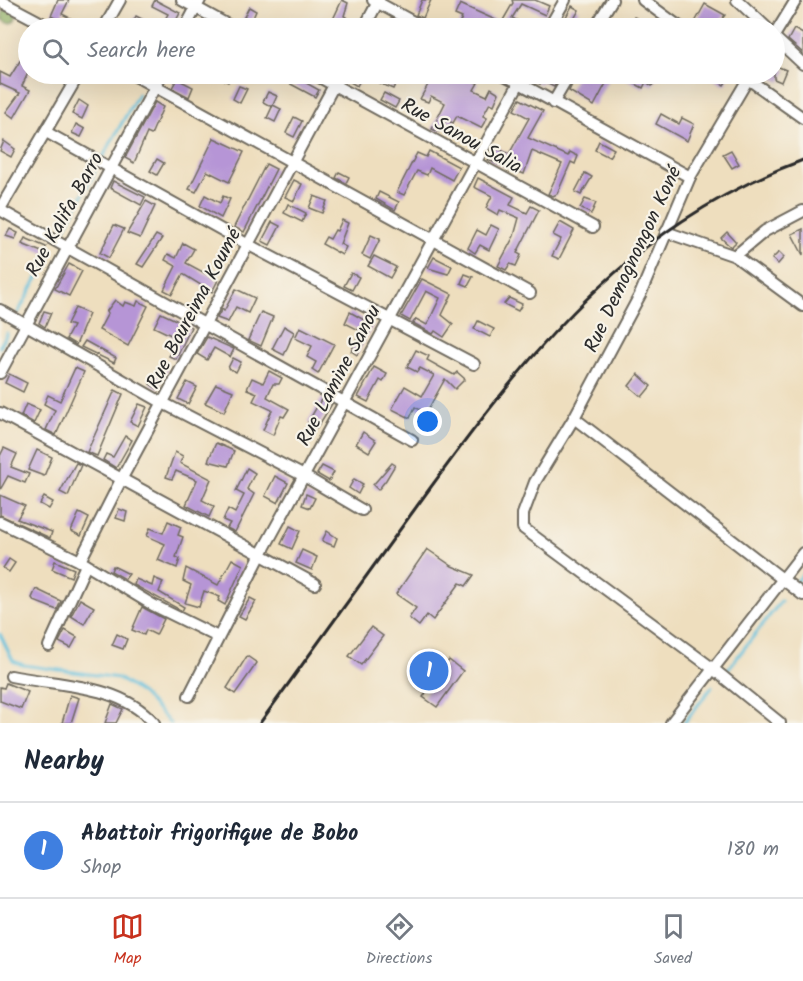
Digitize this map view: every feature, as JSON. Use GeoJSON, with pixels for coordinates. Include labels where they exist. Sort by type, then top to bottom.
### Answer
{"type":"FeatureCollection","features":[{"type":"Feature","properties":{"kind":"street"},"geometry":{"type":"LineString","coordinates":[[110,18],[120,0]]}},
{"type":"Feature","properties":{"kind":"street"},"geometry":{"type":"LineString","coordinates":[[182,0],[198,4],[219,18]]}},
{"type":"Feature","properties":{"kind":"street"},"geometry":{"type":"LineString","coordinates":[[601,18],[612,0]]}},
{"type":"Feature","properties":{"kind":"street"},"geometry":{"type":"LineString","coordinates":[[643,0],[667,18]]}},
{"type":"Feature","properties":{"kind":"street"},"geometry":{"type":"LineString","coordinates":[[738,0],[757,18]]}},
{"type":"Feature","properties":{"kind":"street"},"geometry":{"type":"LineString","coordinates":[[785,18],[796,0]]}},
{"type":"Feature","properties":{"kind":"street"},"geometry":{"type":"LineString","coordinates":[[0,1],[32,18]]}},
{"type":"Feature","properties":{"kind":"street"},"geometry":{"type":"LineString","coordinates":[[368,18],[376,1],[406,18]]}},
{"type":"Feature","properties":{"kind":"street"},"geometry":{"type":"LineString","coordinates":[[554,18],[562,1]]}},
{"type":"Feature","properties":{"kind":"street"},"geometry":{"type":"LineString","coordinates":[[190,18],[198,4]]}},
{"type":"Feature","properties":{"kind":"street"},"geometry":{"type":"LineString","coordinates":[[785,47],[803,64]]}},
{"type":"Feature","properties":{"kind":"street"},"geometry":{"type":"LineString","coordinates":[[73,84],[0,209],[412,440]]}},
{"type":"Feature","properties":{"kind":"street"},"geometry":{"type":"LineString","coordinates":[[150,84],[291,164],[530,293]]}},
{"type":"Feature","properties":{"kind":"street","name":"Rue Kalifa Barro"},"geometry":{"type":"LineString","coordinates":[[0,374],[67,246],[157,84]]}},
{"type":"Feature","properties":{"kind":"street","name":"Rue Lamine Sanou"},"geometry":{"type":"LineString","coordinates":[[189,696],[261,554],[518,84]]}},
{"type":"Feature","properties":{"kind":"street"},"geometry":{"type":"LineString","coordinates":[[529,84],[553,103],[690,177]]}},
{"type":"Feature","properties":{"kind":"street"},"geometry":{"type":"LineString","coordinates":[[553,103],[564,84]]}},
{"type":"Feature","properties":{"kind":"street","name":"Rue Demognongon Koné"},"geometry":{"type":"LineString","coordinates":[[712,668],[523,528],[523,514],[535,482],[574,418],[640,295],[690,177],[742,84]]}},
{"type":"Feature","properties":{"kind":"street"},"geometry":{"type":"LineString","coordinates":[[759,84],[803,118]]}},
{"type":"Feature","properties":{"kind":"street","name":"Rue Sanou Salia"},"geometry":{"type":"LineString","coordinates":[[333,85],[593,227]]}},
{"type":"Feature","properties":{"kind":"street","name":"Rue Boureima Koumé"},"geometry":{"type":"LineString","coordinates":[[49,646],[83,563],[122,478],[333,85]]}},
{"type":"Feature","properties":{"kind":"street"},"geometry":{"type":"LineString","coordinates":[[45,132],[247,244],[474,364]]}},
{"type":"Feature","properties":{"kind":"street"},"geometry":{"type":"LineString","coordinates":[[735,256],[765,231],[803,210]]}},
{"type":"Feature","properties":{"kind":"street"},"geometry":{"type":"LineString","coordinates":[[666,232],[735,256],[803,306]]}},
{"type":"Feature","properties":{"kind":"street"},"geometry":{"type":"LineString","coordinates":[[0,310],[163,403],[304,476],[362,510]]}},
{"type":"Feature","properties":{"kind":"street"},"geometry":{"type":"LineString","coordinates":[[0,413],[315,584]]}},
{"type":"Feature","properties":{"kind":"street"},"geometry":{"type":"LineString","coordinates":[[574,418],[803,595]]}},
{"type":"Feature","properties":{"kind":"street"},"geometry":{"type":"LineString","coordinates":[[0,522],[83,563],[153,605],[218,638]]}},
{"type":"Feature","properties":{"kind":"street"},"geometry":{"type":"LineString","coordinates":[[670,723],[803,553]]}},
{"type":"Feature","properties":{"kind":"street"},"geometry":{"type":"LineString","coordinates":[[712,668],[780,723]]}},
{"type":"Feature","properties":{"kind":"street"},"geometry":{"type":"LineString","coordinates":[[10,675],[96,690],[126,701],[150,722]]}},
{"type":"Feature","properties":{"kind":"green space"},"geometry":{"type":"Polygon","coordinates":[[[6,9],[12,9],[16,16],[12,23],[6,23],[2,19],[2,13],[6,9]]]}},
{"type":"Feature","properties":{"kind":"building"},"geometry":{"type":"Polygon","coordinates":[[[58,0],[69,0],[62,14],[70,18],[51,16],[58,0]]]}},
{"type":"Feature","properties":{"kind":"building"},"geometry":{"type":"Polygon","coordinates":[[[155,0],[180,13],[177,18],[166,18],[168,14],[152,6],[155,0]]]}},
{"type":"Feature","properties":{"kind":"building"},"geometry":{"type":"Polygon","coordinates":[[[342,0],[348,3],[344,16],[347,18],[334,18],[342,0]]]}},
{"type":"Feature","properties":{"kind":"building"},"geometry":{"type":"Polygon","coordinates":[[[422,0],[431,0],[423,18],[416,15],[422,0]]]}},
{"type":"Feature","properties":{"kind":"building"},"geometry":{"type":"Polygon","coordinates":[[[512,0],[535,0],[549,6],[545,15],[521,4],[512,18],[504,18],[513,3],[512,0]]]}},
{"type":"Feature","properties":{"kind":"building"},"geometry":{"type":"Polygon","coordinates":[[[460,4],[491,18],[462,18],[455,15],[460,4]]]}},
{"type":"Feature","properties":{"kind":"building"},"geometry":{"type":"Polygon","coordinates":[[[705,4],[725,15],[723,18],[697,18],[705,4]]]}},
{"type":"Feature","properties":{"kind":"building"},"geometry":{"type":"Polygon","coordinates":[[[572,6],[579,10],[575,18],[565,18],[572,6]]]}},
{"type":"Feature","properties":{"kind":"building"},"geometry":{"type":"Polygon","coordinates":[[[249,7],[256,11],[253,18],[244,18],[249,7]]]}},
{"type":"Feature","properties":{"kind":"building"},"geometry":{"type":"Polygon","coordinates":[[[794,29],[803,34],[803,53],[788,40],[794,29]]]}},
{"type":"Feature","properties":{"kind":"building"},"geometry":{"type":"Polygon","coordinates":[[[18,64],[18,84],[23,84],[22,86],[30,90],[14,118],[6,112],[20,93],[0,84],[0,72],[10,77],[18,64]]]}},
{"type":"Feature","properties":{"kind":"building"},"geometry":{"type":"Polygon","coordinates":[[[174,84],[187,84],[193,87],[189,97],[172,88],[174,84]]]}},
{"type":"Feature","properties":{"kind":"building"},"geometry":{"type":"Polygon","coordinates":[[[291,84],[308,84],[319,90],[315,97],[291,84]]]}},
{"type":"Feature","properties":{"kind":"building"},"geometry":{"type":"Polygon","coordinates":[[[381,84],[395,84],[393,89],[381,84]]]}},
{"type":"Feature","properties":{"kind":"building"},"geometry":{"type":"Polygon","coordinates":[[[428,84],[477,84],[474,90],[487,96],[491,88],[499,93],[494,105],[490,103],[483,116],[487,118],[481,128],[457,116],[453,123],[446,120],[439,132],[432,129],[445,103],[431,96],[428,102],[420,99],[428,84]]]}},
{"type":"Feature","properties":{"kind":"building"},"geometry":{"type":"Polygon","coordinates":[[[572,84],[606,84],[594,106],[569,91],[572,84]]]}},
{"type":"Feature","properties":{"kind":"building"},"geometry":{"type":"Polygon","coordinates":[[[239,86],[247,89],[240,103],[233,99],[239,86]]]}},
{"type":"Feature","properties":{"kind":"building"},"geometry":{"type":"Polygon","coordinates":[[[268,92],[277,96],[272,107],[263,102],[268,92]]]}},
{"type":"Feature","properties":{"kind":"building"},"geometry":{"type":"Polygon","coordinates":[[[384,93],[399,101],[395,108],[380,100],[384,93]]]}},
{"type":"Feature","properties":{"kind":"building"},"geometry":{"type":"Polygon","coordinates":[[[520,99],[543,111],[528,138],[568,156],[570,152],[578,156],[575,164],[571,162],[557,194],[553,196],[548,194],[562,164],[532,151],[524,174],[488,160],[495,147],[509,154],[529,118],[514,110],[520,99]]]}},
{"type":"Feature","properties":{"kind":"building"},"geometry":{"type":"Polygon","coordinates":[[[79,100],[88,106],[82,119],[72,114],[79,100]]]}},
{"type":"Feature","properties":{"kind":"building"},"geometry":{"type":"Polygon","coordinates":[[[155,102],[163,107],[151,135],[147,133],[134,163],[125,158],[155,102]]]}},
{"type":"Feature","properties":{"kind":"building"},"geometry":{"type":"Polygon","coordinates":[[[273,105],[281,109],[275,122],[267,118],[273,105]]]}},
{"type":"Feature","properties":{"kind":"building"},"geometry":{"type":"Polygon","coordinates":[[[661,114],[679,124],[682,118],[694,124],[687,141],[656,124],[661,114]]]}},
{"type":"Feature","properties":{"kind":"building"},"geometry":{"type":"Polygon","coordinates":[[[294,117],[302,121],[294,137],[286,133],[294,117]]]}},
{"type":"Feature","properties":{"kind":"building"},"geometry":{"type":"Polygon","coordinates":[[[76,124],[85,129],[81,137],[72,133],[76,124]]]}},
{"type":"Feature","properties":{"kind":"building"},"geometry":{"type":"Polygon","coordinates":[[[214,138],[244,152],[229,182],[207,171],[196,192],[189,189],[214,138]]]}},
{"type":"Feature","properties":{"kind":"building"},"geometry":{"type":"Polygon","coordinates":[[[4,141],[15,149],[11,157],[0,151],[4,141]]]}},
{"type":"Feature","properties":{"kind":"building"},"geometry":{"type":"Polygon","coordinates":[[[599,141],[614,149],[609,157],[595,150],[599,141]]]}},
{"type":"Feature","properties":{"kind":"building"},"geometry":{"type":"Polygon","coordinates":[[[731,150],[739,164],[732,168],[723,154],[731,150]]]}},
{"type":"Feature","properties":{"kind":"building"},"geometry":{"type":"Polygon","coordinates":[[[429,151],[459,167],[452,180],[430,168],[427,175],[417,171],[404,195],[397,192],[417,153],[426,157],[429,151]]]}},
{"type":"Feature","properties":{"kind":"building"},"geometry":{"type":"Polygon","coordinates":[[[157,159],[164,163],[157,175],[150,171],[157,159]]]}},
{"type":"Feature","properties":{"kind":"building"},"geometry":{"type":"Polygon","coordinates":[[[266,164],[276,169],[244,232],[234,227],[266,164]]]}},
{"type":"Feature","properties":{"kind":"building"},"geometry":{"type":"Polygon","coordinates":[[[339,172],[349,177],[346,183],[336,178],[339,172]]]}},
{"type":"Feature","properties":{"kind":"building"},"geometry":{"type":"Polygon","coordinates":[[[585,173],[592,177],[581,195],[575,192],[585,173]]]}},
{"type":"Feature","properties":{"kind":"building"},"geometry":{"type":"Polygon","coordinates":[[[478,178],[514,197],[510,205],[527,213],[531,206],[539,210],[517,253],[521,255],[516,266],[510,264],[506,270],[498,266],[514,236],[519,218],[500,210],[498,215],[486,208],[492,196],[474,187],[478,178]]]}},
{"type":"Feature","properties":{"kind":"building"},"geometry":{"type":"Polygon","coordinates":[[[294,180],[302,184],[294,201],[285,197],[294,180]]]}},
{"type":"Feature","properties":{"kind":"building"},"geometry":{"type":"Polygon","coordinates":[[[113,181],[145,197],[141,205],[110,188],[113,181]]]}},
{"type":"Feature","properties":{"kind":"building"},"geometry":{"type":"Polygon","coordinates":[[[379,192],[399,202],[395,210],[376,199],[379,192]]]}},
{"type":"Feature","properties":{"kind":"building"},"geometry":{"type":"Polygon","coordinates":[[[205,195],[220,203],[223,196],[230,199],[221,218],[200,206],[205,195]]]}},
{"type":"Feature","properties":{"kind":"building"},"geometry":{"type":"Polygon","coordinates":[[[314,196],[327,201],[322,213],[309,208],[314,196]]]}},
{"type":"Feature","properties":{"kind":"building"},"geometry":{"type":"Polygon","coordinates":[[[585,199],[596,203],[591,214],[580,208],[585,199]]]}},
{"type":"Feature","properties":{"kind":"building"},"geometry":{"type":"Polygon","coordinates":[[[146,201],[155,206],[140,238],[127,233],[146,201]]]}},
{"type":"Feature","properties":{"kind":"building"},"geometry":{"type":"Polygon","coordinates":[[[288,204],[306,213],[302,222],[284,213],[288,204]]]}},
{"type":"Feature","properties":{"kind":"building"},"geometry":{"type":"Polygon","coordinates":[[[342,220],[348,223],[340,244],[346,247],[342,255],[322,244],[326,237],[330,239],[335,230],[337,231],[342,220]]]}},
{"type":"Feature","properties":{"kind":"building"},"geometry":{"type":"Polygon","coordinates":[[[272,222],[280,226],[270,245],[262,241],[272,222]]]}},
{"type":"Feature","properties":{"kind":"building"},"geometry":{"type":"Polygon","coordinates":[[[560,222],[574,230],[559,259],[552,256],[561,239],[553,235],[560,222]]]}},
{"type":"Feature","properties":{"kind":"building"},"geometry":{"type":"Polygon","coordinates":[[[114,225],[124,229],[109,258],[100,253],[114,225]]]}},
{"type":"Feature","properties":{"kind":"building"},"geometry":{"type":"Polygon","coordinates":[[[491,225],[499,229],[489,250],[480,245],[475,253],[468,248],[477,230],[486,235],[491,225]]]}},
{"type":"Feature","properties":{"kind":"building"},"geometry":{"type":"Polygon","coordinates":[[[10,229],[18,233],[15,239],[6,236],[10,229]]]}},
{"type":"Feature","properties":{"kind":"building"},"geometry":{"type":"Polygon","coordinates":[[[803,229],[803,255],[792,234],[803,229]]]}},
{"type":"Feature","properties":{"kind":"building"},"geometry":{"type":"Polygon","coordinates":[[[727,232],[736,242],[731,247],[721,238],[727,232]]]}},
{"type":"Feature","properties":{"kind":"building"},"geometry":{"type":"Polygon","coordinates":[[[156,235],[162,238],[143,267],[137,264],[156,235]]]}},
{"type":"Feature","properties":{"kind":"building"},"geometry":{"type":"Polygon","coordinates":[[[371,235],[380,239],[370,259],[362,255],[371,235]]]}},
{"type":"Feature","properties":{"kind":"building"},"geometry":{"type":"Polygon","coordinates":[[[25,238],[46,247],[44,253],[22,244],[25,238]]]}},
{"type":"Feature","properties":{"kind":"building"},"geometry":{"type":"Polygon","coordinates":[[[183,243],[194,249],[186,263],[218,280],[212,292],[183,274],[172,294],[164,290],[176,266],[165,260],[168,254],[176,258],[183,243]]]}},
{"type":"Feature","properties":{"kind":"building"},"geometry":{"type":"Polygon","coordinates":[[[779,252],[784,257],[778,264],[772,259],[779,252]]]}},
{"type":"Feature","properties":{"kind":"building"},"geometry":{"type":"Polygon","coordinates":[[[374,256],[396,267],[390,278],[368,266],[374,256]]]}},
{"type":"Feature","properties":{"kind":"building"},"geometry":{"type":"Polygon","coordinates":[[[434,257],[452,266],[448,274],[428,268],[434,257]]]}},
{"type":"Feature","properties":{"kind":"building"},"geometry":{"type":"Polygon","coordinates":[[[69,264],[82,271],[69,296],[55,289],[69,264]]]}},
{"type":"Feature","properties":{"kind":"building"},"geometry":{"type":"Polygon","coordinates":[[[351,273],[359,277],[352,290],[344,286],[351,273]]]}},
{"type":"Feature","properties":{"kind":"building"},"geometry":{"type":"Polygon","coordinates":[[[465,274],[473,277],[468,286],[461,283],[465,274]]]}},
{"type":"Feature","properties":{"kind":"building"},"geometry":{"type":"Polygon","coordinates":[[[422,279],[452,294],[442,315],[453,324],[444,337],[413,323],[416,319],[427,325],[440,298],[426,291],[410,321],[401,316],[422,279]]]}},
{"type":"Feature","properties":{"kind":"building"},"geometry":{"type":"Polygon","coordinates":[[[236,289],[255,298],[248,313],[236,307],[228,322],[217,318],[222,309],[224,311],[236,289]]]}},
{"type":"Feature","properties":{"kind":"building"},"geometry":{"type":"Polygon","coordinates":[[[509,298],[522,304],[518,311],[504,304],[509,298]]]}},
{"type":"Feature","properties":{"kind":"building"},"geometry":{"type":"Polygon","coordinates":[[[115,300],[123,306],[125,302],[136,306],[138,301],[148,306],[128,346],[99,330],[108,313],[106,312],[115,300]]]}},
{"type":"Feature","properties":{"kind":"building"},"geometry":{"type":"Polygon","coordinates":[[[75,308],[89,314],[76,345],[66,339],[73,326],[67,324],[75,308]]]}},
{"type":"Feature","properties":{"kind":"building"},"geometry":{"type":"Polygon","coordinates":[[[44,311],[51,313],[45,327],[39,323],[44,311]]]}},
{"type":"Feature","properties":{"kind":"building"},"geometry":{"type":"Polygon","coordinates":[[[261,312],[273,317],[261,346],[248,340],[261,312]]]}},
{"type":"Feature","properties":{"kind":"building"},"geometry":{"type":"Polygon","coordinates":[[[350,312],[373,325],[357,355],[351,351],[361,331],[345,323],[350,312]]]}},
{"type":"Feature","properties":{"kind":"building"},"geometry":{"type":"Polygon","coordinates":[[[161,313],[191,327],[176,359],[169,356],[175,340],[172,339],[173,336],[154,327],[161,313]]]}},
{"type":"Feature","properties":{"kind":"building"},"geometry":{"type":"Polygon","coordinates":[[[478,321],[494,329],[490,337],[474,329],[478,321]]]}},
{"type":"Feature","properties":{"kind":"building"},"geometry":{"type":"Polygon","coordinates":[[[284,326],[294,332],[284,355],[272,349],[284,326]]]}},
{"type":"Feature","properties":{"kind":"building"},"geometry":{"type":"Polygon","coordinates":[[[300,327],[334,344],[318,374],[312,370],[316,362],[307,357],[312,346],[295,338],[300,327]]]}},
{"type":"Feature","properties":{"kind":"building"},"geometry":{"type":"Polygon","coordinates":[[[207,337],[234,349],[230,357],[214,348],[207,360],[197,354],[207,337]]]}},
{"type":"Feature","properties":{"kind":"building"},"geometry":{"type":"Polygon","coordinates":[[[85,341],[116,358],[114,363],[81,347],[85,341]]]}},
{"type":"Feature","properties":{"kind":"building"},"geometry":{"type":"Polygon","coordinates":[[[416,350],[429,356],[427,360],[454,375],[457,372],[465,379],[455,389],[445,379],[426,413],[415,407],[410,418],[392,409],[405,386],[422,396],[434,375],[420,368],[417,372],[407,367],[416,350]]]}},
{"type":"Feature","properties":{"kind":"building"},"geometry":{"type":"Polygon","coordinates":[[[233,358],[241,362],[236,372],[228,368],[233,358]]]}},
{"type":"Feature","properties":{"kind":"building"},"geometry":{"type":"Polygon","coordinates":[[[160,365],[168,369],[158,389],[150,384],[160,365]]]}},
{"type":"Feature","properties":{"kind":"building"},"geometry":{"type":"Polygon","coordinates":[[[374,367],[387,374],[383,382],[380,380],[368,402],[358,397],[374,367]]]}},
{"type":"Feature","properties":{"kind":"building"},"geometry":{"type":"Polygon","coordinates":[[[75,368],[84,372],[56,435],[46,430],[55,410],[44,404],[48,395],[60,401],[75,368]]]}},
{"type":"Feature","properties":{"kind":"building"},"geometry":{"type":"Polygon","coordinates":[[[269,371],[282,378],[279,384],[273,384],[267,397],[289,409],[284,417],[281,416],[273,435],[263,430],[272,410],[253,401],[257,393],[247,389],[252,378],[263,383],[269,371]]]}},
{"type":"Feature","properties":{"kind":"building"},"geometry":{"type":"Polygon","coordinates":[[[9,374],[27,383],[23,392],[5,383],[9,374]]]}},
{"type":"Feature","properties":{"kind":"building"},"geometry":{"type":"Polygon","coordinates":[[[638,374],[651,386],[642,397],[629,386],[638,374]]]}},
{"type":"Feature","properties":{"kind":"building"},"geometry":{"type":"Polygon","coordinates":[[[187,382],[197,387],[188,404],[178,399],[187,382]]]}},
{"type":"Feature","properties":{"kind":"building"},"geometry":{"type":"Polygon","coordinates":[[[216,384],[233,391],[224,412],[205,403],[216,384]]]}},
{"type":"Feature","properties":{"kind":"building"},"geometry":{"type":"Polygon","coordinates":[[[115,390],[123,394],[97,456],[87,452],[115,390]]]}},
{"type":"Feature","properties":{"kind":"building"},"geometry":{"type":"Polygon","coordinates":[[[322,398],[332,404],[317,428],[308,422],[322,398]]]}},
{"type":"Feature","properties":{"kind":"building"},"geometry":{"type":"Polygon","coordinates":[[[26,404],[40,410],[34,423],[21,416],[26,404]]]}},
{"type":"Feature","properties":{"kind":"building"},"geometry":{"type":"Polygon","coordinates":[[[139,404],[147,407],[138,426],[130,422],[139,404]]]}},
{"type":"Feature","properties":{"kind":"building"},"geometry":{"type":"Polygon","coordinates":[[[363,432],[376,441],[369,452],[356,444],[363,432]]]}},
{"type":"Feature","properties":{"kind":"building"},"geometry":{"type":"Polygon","coordinates":[[[125,436],[132,440],[116,468],[103,460],[106,454],[113,457],[125,436]]]}},
{"type":"Feature","properties":{"kind":"building"},"geometry":{"type":"Polygon","coordinates":[[[216,443],[234,451],[228,466],[208,461],[216,443]]]}},
{"type":"Feature","properties":{"kind":"building"},"geometry":{"type":"Polygon","coordinates":[[[4,448],[17,454],[11,467],[29,474],[25,483],[8,476],[0,490],[0,456],[4,448]]]}},
{"type":"Feature","properties":{"kind":"building"},"geometry":{"type":"Polygon","coordinates":[[[37,450],[52,457],[44,476],[28,470],[37,450]]]}},
{"type":"Feature","properties":{"kind":"building"},"geometry":{"type":"Polygon","coordinates":[[[175,452],[183,456],[180,463],[211,479],[202,500],[214,506],[209,517],[186,505],[197,480],[176,471],[172,479],[166,477],[175,452]]]}},
{"type":"Feature","properties":{"kind":"building"},"geometry":{"type":"Polygon","coordinates":[[[76,463],[81,465],[68,496],[60,492],[76,463]]]}},
{"type":"Feature","properties":{"kind":"building"},"geometry":{"type":"Polygon","coordinates":[[[392,463],[395,465],[378,490],[373,485],[392,463]]]}},
{"type":"Feature","properties":{"kind":"building"},"geometry":{"type":"Polygon","coordinates":[[[322,466],[334,472],[329,481],[317,474],[322,466]]]}},
{"type":"Feature","properties":{"kind":"building"},"geometry":{"type":"Polygon","coordinates":[[[247,468],[255,473],[247,489],[254,494],[235,532],[227,528],[230,523],[223,520],[228,509],[235,513],[244,495],[236,491],[247,468]]]}},
{"type":"Feature","properties":{"kind":"building"},"geometry":{"type":"Polygon","coordinates":[[[275,476],[288,483],[278,503],[265,496],[275,476]]]}},
{"type":"Feature","properties":{"kind":"building"},"geometry":{"type":"Polygon","coordinates":[[[354,479],[363,484],[358,494],[349,488],[354,479]]]}},
{"type":"Feature","properties":{"kind":"building"},"geometry":{"type":"Polygon","coordinates":[[[306,494],[315,498],[310,508],[302,505],[306,494]]]}},
{"type":"Feature","properties":{"kind":"building"},"geometry":{"type":"Polygon","coordinates":[[[0,495],[25,506],[17,519],[52,532],[50,538],[0,515],[0,495]]]}},
{"type":"Feature","properties":{"kind":"building"},"geometry":{"type":"Polygon","coordinates":[[[44,497],[53,502],[49,509],[40,504],[44,497]]]}},
{"type":"Feature","properties":{"kind":"building"},"geometry":{"type":"Polygon","coordinates":[[[119,509],[127,512],[125,521],[116,518],[119,509]]]}},
{"type":"Feature","properties":{"kind":"building"},"geometry":{"type":"Polygon","coordinates":[[[79,513],[89,518],[81,536],[71,531],[79,513]]]}},
{"type":"Feature","properties":{"kind":"building"},"geometry":{"type":"Polygon","coordinates":[[[168,521],[181,527],[178,535],[183,537],[176,557],[180,559],[177,568],[158,560],[165,544],[147,536],[150,528],[163,533],[168,521]]]}},
{"type":"Feature","properties":{"kind":"building"},"geometry":{"type":"Polygon","coordinates":[[[290,526],[300,531],[292,549],[281,544],[290,526]]]}},
{"type":"Feature","properties":{"kind":"building"},"geometry":{"type":"Polygon","coordinates":[[[327,531],[337,538],[334,546],[322,541],[327,531]]]}},
{"type":"Feature","properties":{"kind":"building"},"geometry":{"type":"Polygon","coordinates":[[[427,549],[452,566],[474,575],[466,586],[460,583],[433,620],[427,615],[419,626],[409,618],[416,608],[396,594],[427,549]]]}},
{"type":"Feature","properties":{"kind":"building"},"geometry":{"type":"Polygon","coordinates":[[[302,550],[317,557],[312,570],[296,563],[302,550]]]}},
{"type":"Feature","properties":{"kind":"building"},"geometry":{"type":"Polygon","coordinates":[[[9,559],[15,563],[9,572],[3,568],[9,559]]]}},
{"type":"Feature","properties":{"kind":"building"},"geometry":{"type":"Polygon","coordinates":[[[232,559],[243,565],[225,605],[218,601],[220,597],[204,591],[199,607],[185,603],[191,585],[183,581],[186,568],[218,585],[232,559]]]}},
{"type":"Feature","properties":{"kind":"building"},"geometry":{"type":"Polygon","coordinates":[[[55,561],[74,569],[71,577],[52,569],[55,561]]]}},
{"type":"Feature","properties":{"kind":"building"},"geometry":{"type":"Polygon","coordinates":[[[113,566],[129,574],[125,579],[111,571],[113,566]]]}},
{"type":"Feature","properties":{"kind":"building"},"geometry":{"type":"Polygon","coordinates":[[[154,578],[163,582],[159,592],[184,607],[182,611],[134,585],[136,579],[152,586],[154,578]]]}},
{"type":"Feature","properties":{"kind":"building"},"geometry":{"type":"Polygon","coordinates":[[[36,589],[61,601],[57,610],[34,601],[32,598],[36,589]]]}},
{"type":"Feature","properties":{"kind":"building"},"geometry":{"type":"Polygon","coordinates":[[[250,598],[256,601],[245,619],[239,616],[250,598]]]}},
{"type":"Feature","properties":{"kind":"building"},"geometry":{"type":"Polygon","coordinates":[[[80,599],[94,607],[84,624],[71,616],[80,599]]]}},
{"type":"Feature","properties":{"kind":"building"},"geometry":{"type":"Polygon","coordinates":[[[142,607],[164,619],[156,635],[146,630],[144,635],[132,630],[142,607]]]}},
{"type":"Feature","properties":{"kind":"building"},"geometry":{"type":"Polygon","coordinates":[[[371,627],[383,636],[361,665],[349,656],[371,627]]]}},
{"type":"Feature","properties":{"kind":"building"},"geometry":{"type":"Polygon","coordinates":[[[65,630],[77,637],[71,648],[59,642],[65,630]]]}},
{"type":"Feature","properties":{"kind":"building"},"geometry":{"type":"Polygon","coordinates":[[[117,634],[127,639],[123,649],[112,645],[117,634]]]}},
{"type":"Feature","properties":{"kind":"building"},"geometry":{"type":"Polygon","coordinates":[[[247,656],[257,663],[235,694],[227,688],[247,656]]]}},
{"type":"Feature","properties":{"kind":"building"},"geometry":{"type":"Polygon","coordinates":[[[449,660],[463,671],[437,707],[423,697],[449,660]]]}},
{"type":"Feature","properties":{"kind":"building"},"geometry":{"type":"Polygon","coordinates":[[[6,683],[28,692],[21,709],[0,701],[0,687],[4,688],[6,683]]]}},
{"type":"Feature","properties":{"kind":"building"},"geometry":{"type":"Polygon","coordinates":[[[70,695],[79,698],[71,723],[62,723],[70,695]]]}},
{"type":"Feature","properties":{"kind":"building"},"geometry":{"type":"Polygon","coordinates":[[[112,704],[123,709],[116,723],[105,723],[112,704]]]}},
{"type":"Feature","properties":{"kind":"waterway"},"geometry":{"type":"LineString","coordinates":[[103,157],[138,94]]}},
{"type":"Feature","properties":{"kind":"waterway"},"geometry":{"type":"LineString","coordinates":[[62,233],[95,172]]}},
{"type":"Feature","properties":{"kind":"waterway"},"geometry":{"type":"LineString","coordinates":[[18,313],[50,254]]}},
{"type":"Feature","properties":{"kind":"waterway"},"geometry":{"type":"LineString","coordinates":[[0,347],[7,333]]}},
{"type":"Feature","properties":{"kind":"waterway"},"geometry":{"type":"LineString","coordinates":[[796,582],[803,574]]}},
{"type":"Feature","properties":{"kind":"waterway"},"geometry":{"type":"LineString","coordinates":[[725,673],[781,601]]}},
{"type":"Feature","properties":{"kind":"waterway"},"geometry":{"type":"LineString","coordinates":[[0,634],[13,661],[23,665],[118,678],[142,694],[170,723]]}},
{"type":"Feature","properties":{"kind":"waterway"},"geometry":{"type":"LineString","coordinates":[[684,723],[712,687]]}},
{"type":"Feature","properties":{"kind":"railway"},"geometry":{"type":"LineString","coordinates":[[260,723],[457,451],[539,349],[583,302],[631,259],[682,221],[739,188],[803,160]]}},
{"type":"Feature","properties":{"kind":"place","name":"Abattoir frigorifique de Bobo"},"geometry":{"type":"Point","coordinates":[429,671]}}]}
